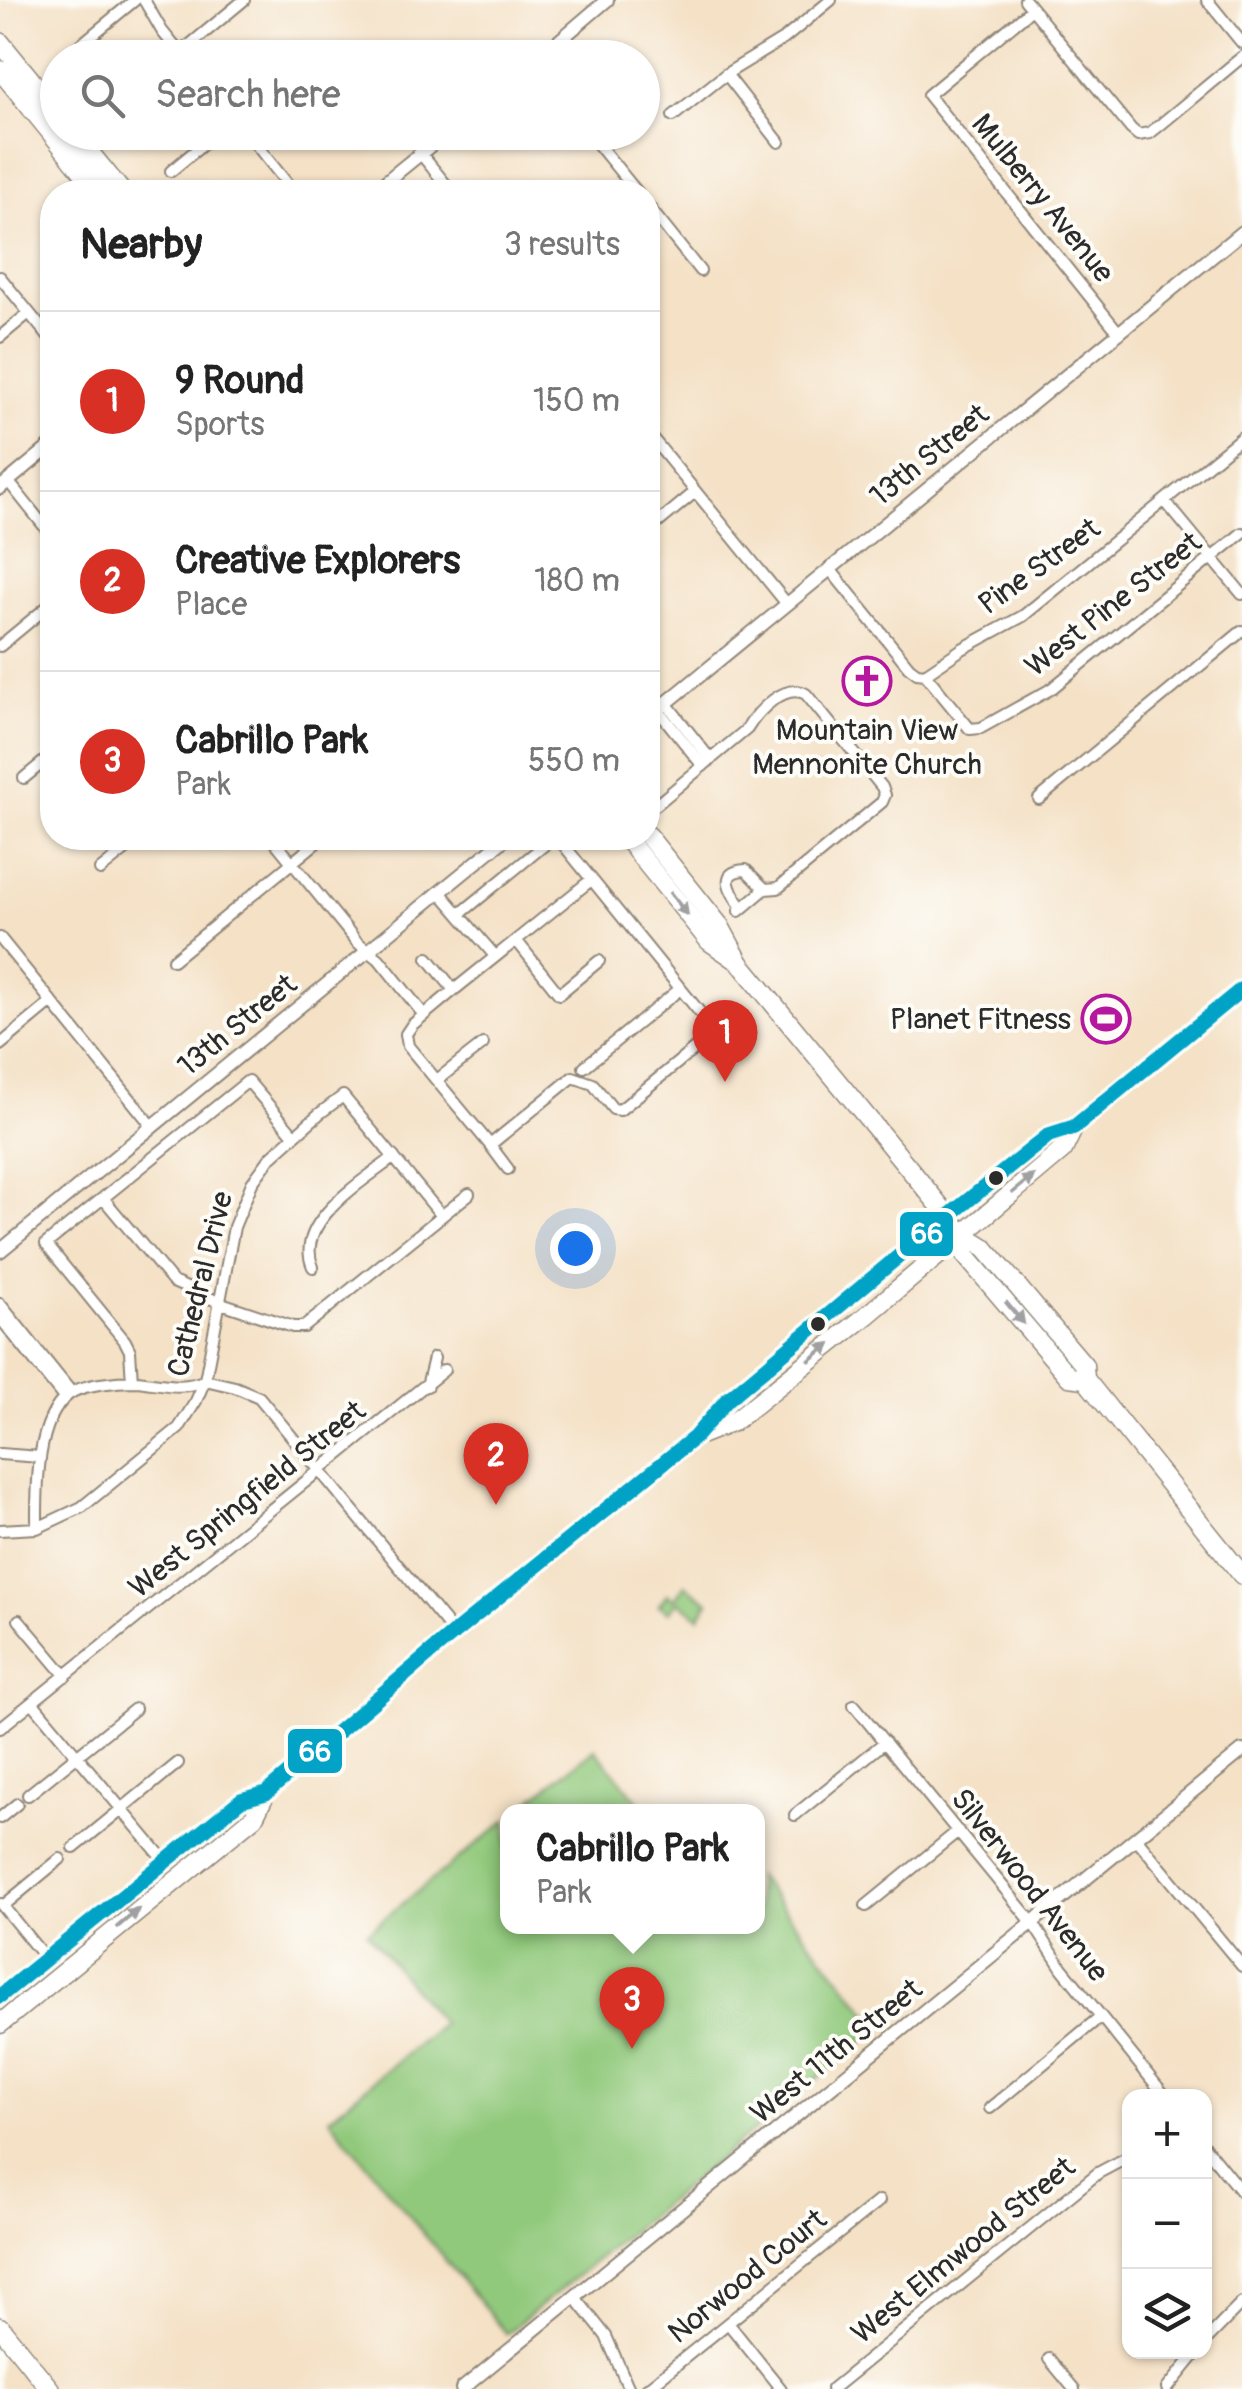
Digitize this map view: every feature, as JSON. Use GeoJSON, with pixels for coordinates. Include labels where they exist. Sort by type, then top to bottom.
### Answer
{"type":"FeatureCollection","features":[{"type":"Feature","properties":{"kind":"main road"},"geometry":{"type":"LineString","coordinates":[[0,42],[40,91]]}},
{"type":"Feature","properties":{"kind":"main road"},"geometry":{"type":"LineString","coordinates":[[0,70],[40,119]]}},
{"type":"Feature","properties":{"kind":"main road"},"geometry":{"type":"LineString","coordinates":[[65,150],[89,180]]}},
{"type":"Feature","properties":{"kind":"main road"},"geometry":{"type":"LineString","coordinates":[[88,150],[112,180]]}},
{"type":"Feature","properties":{"kind":"main road"},"geometry":{"type":"LineString","coordinates":[[636,850],[709,941],[740,963]]}},
{"type":"Feature","properties":{"kind":"main road"},"geometry":{"type":"LineString","coordinates":[[659,850],[720,926],[740,963],[948,1216],[963,1234],[984,1246],[1084,1365],[1084,1380],[1242,1575]]}},
{"type":"Feature","properties":{"kind":"main road"},"geometry":{"type":"LineString","coordinates":[[0,2024],[254,1816],[266,1793],[454,1633],[695,1437],[727,1400],[1049,1135],[1074,1127],[1242,989]]}},
{"type":"Feature","properties":{"kind":"main road"},"geometry":{"type":"LineString","coordinates":[[695,1437],[734,1422],[1063,1150],[1074,1127]]}},
{"type":"Feature","properties":{"kind":"main road"},"geometry":{"type":"LineString","coordinates":[[0,1996],[241,1800],[266,1793]]}},
{"type":"Feature","properties":{"kind":"main road"},"geometry":{"type":"LineString","coordinates":[[200,1860],[197,1850],[229,1819],[236,1805]]}},
{"type":"Feature","properties":{"kind":"main road"},"geometry":{"type":"LineString","coordinates":[[57,1977],[55,1965],[92,1931],[102,1912]]}},
{"type":"Feature","properties":{"kind":"main road"},"geometry":{"type":"LineString","coordinates":[[0,2011],[47,1970],[46,1959]]}},
{"type":"Feature","properties":{"kind":"main road"},"geometry":{"type":"LineString","coordinates":[[0,2327],[50,2389]]}},
{"type":"Feature","properties":{"kind":"street"},"geometry":{"type":"LineString","coordinates":[[85,40],[135,0]]}},
{"type":"Feature","properties":{"kind":"street"},"geometry":{"type":"LineString","coordinates":[[144,0],[170,40]]}},
{"type":"Feature","properties":{"kind":"street"},"geometry":{"type":"LineString","coordinates":[[199,40],[244,0]]}},
{"type":"Feature","properties":{"kind":"street"},"geometry":{"type":"LineString","coordinates":[[561,40],[607,0]]}},
{"type":"Feature","properties":{"kind":"street"},"geometry":{"type":"LineString","coordinates":[[674,116],[726,74],[785,38],[831,0]]}},
{"type":"Feature","properties":{"kind":"street"},"geometry":{"type":"LineString","coordinates":[[1207,0],[1242,43]]}},
{"type":"Feature","properties":{"kind":"street"},"geometry":{"type":"LineString","coordinates":[[1029,4],[1138,134],[1150,133],[1242,57]]}},
{"type":"Feature","properties":{"kind":"street","name":"Mulberry Avenue"},"geometry":{"type":"LineString","coordinates":[[1029,4],[928,94],[1120,333]]}},
{"type":"Feature","properties":{"kind":"street"},"geometry":{"type":"LineString","coordinates":[[726,74],[778,142]]}},
{"type":"Feature","properties":{"kind":"street"},"geometry":{"type":"LineString","coordinates":[[171,171],[196,150]]}},
{"type":"Feature","properties":{"kind":"street"},"geometry":{"type":"LineString","coordinates":[[260,150],[284,180]]}},
{"type":"Feature","properties":{"kind":"street"},"geometry":{"type":"LineString","coordinates":[[387,180],[426,150]]}},
{"type":"Feature","properties":{"kind":"street"},"geometry":{"type":"LineString","coordinates":[[603,150],[627,180]]}},
{"type":"Feature","properties":{"kind":"street"},"geometry":{"type":"LineString","coordinates":[[421,154],[442,180]]}},
{"type":"Feature","properties":{"kind":"street"},"geometry":{"type":"LineString","coordinates":[[660,221],[700,271]]}},
{"type":"Feature","properties":{"kind":"street","name":"13th Street"},"geometry":{"type":"LineString","coordinates":[[660,708],[1242,232]]}},
{"type":"Feature","properties":{"kind":"street"},"geometry":{"type":"LineString","coordinates":[[0,277],[40,326]]}},
{"type":"Feature","properties":{"kind":"street"},"geometry":{"type":"LineString","coordinates":[[0,336],[29,313]]}},
{"type":"Feature","properties":{"kind":"street","name":"Pine Street"},"geometry":{"type":"LineString","coordinates":[[925,674],[1023,616],[1242,437]]}},
{"type":"Feature","properties":{"kind":"street"},"geometry":{"type":"LineString","coordinates":[[660,448],[787,604]]}},
{"type":"Feature","properties":{"kind":"street"},"geometry":{"type":"LineString","coordinates":[[40,455],[4,484],[40,523]]}},
{"type":"Feature","properties":{"kind":"street"},"geometry":{"type":"LineString","coordinates":[[660,521],[695,492]]}},
{"type":"Feature","properties":{"kind":"street"},"geometry":{"type":"LineString","coordinates":[[1165,501],[1242,594]]}},
{"type":"Feature","properties":{"kind":"street","name":"West Pine Street"},"geometry":{"type":"LineString","coordinates":[[925,674],[970,729],[981,728],[1051,689],[1242,533]]}},
{"type":"Feature","properties":{"kind":"street"},"geometry":{"type":"LineString","coordinates":[[829,568],[909,668],[925,674]]}},
{"type":"Feature","properties":{"kind":"street"},"geometry":{"type":"LineString","coordinates":[[0,646],[40,613]]}},
{"type":"Feature","properties":{"kind":"street"},"geometry":{"type":"LineString","coordinates":[[1039,799],[1242,631]]}},
{"type":"Feature","properties":{"kind":"street"},"geometry":{"type":"LineString","coordinates":[[660,803],[787,690],[798,689],[806,694],[885,794],[882,802],[778,888],[765,889],[740,909],[728,882],[738,870],[746,870],[765,889]]}},
{"type":"Feature","properties":{"kind":"street"},"geometry":{"type":"LineString","coordinates":[[660,713],[708,763]]}},
{"type":"Feature","properties":{"kind":"street"},"geometry":{"type":"LineString","coordinates":[[24,778],[40,765]]}},
{"type":"Feature","properties":{"kind":"street"},"geometry":{"type":"LineString","coordinates":[[100,870],[125,850]]}},
{"type":"Feature","properties":{"kind":"street"},"geometry":{"type":"LineString","coordinates":[[282,850],[356,942],[378,959],[424,1015]]}},
{"type":"Feature","properties":{"kind":"street"},"geometry":{"type":"LineString","coordinates":[[173,960],[307,850]]}},
{"type":"Feature","properties":{"kind":"street","name":"13th Street"},"geometry":{"type":"LineString","coordinates":[[0,1252],[491,850]]}},
{"type":"Feature","properties":{"kind":"street"},"geometry":{"type":"LineString","coordinates":[[460,914],[541,850]]}},
{"type":"Feature","properties":{"kind":"street"},"geometry":{"type":"LineString","coordinates":[[490,1144],[572,1077],[593,1084],[614,1109],[620,1110],[704,1041],[710,1031],[706,1020],[566,850]]}},
{"type":"Feature","properties":{"kind":"street"},"geometry":{"type":"LineString","coordinates":[[508,1169],[408,1046],[406,1034],[454,990],[591,880]]}},
{"type":"Feature","properties":{"kind":"street"},"geometry":{"type":"LineString","coordinates":[[440,892],[496,956]]}},
{"type":"Feature","properties":{"kind":"street"},"geometry":{"type":"LineString","coordinates":[[0,938],[152,1127]]}},
{"type":"Feature","properties":{"kind":"street"},"geometry":{"type":"LineString","coordinates":[[516,940],[559,994],[599,961]]}},
{"type":"Feature","properties":{"kind":"street"},"geometry":{"type":"LineString","coordinates":[[428,958],[454,990]]}},
{"type":"Feature","properties":{"kind":"street"},"geometry":{"type":"LineString","coordinates":[[584,1068],[680,989]]}},
{"type":"Feature","properties":{"kind":"street"},"geometry":{"type":"LineString","coordinates":[[0,1044],[52,1002]]}},
{"type":"Feature","properties":{"kind":"street"},"geometry":{"type":"LineString","coordinates":[[437,1080],[483,1044]]}},
{"type":"Feature","properties":{"kind":"street"},"geometry":{"type":"LineString","coordinates":[[132,1381],[126,1341],[46,1244],[248,1081],[294,1136]]}},
{"type":"Feature","properties":{"kind":"street","name":"Cathedral Drive"},"geometry":{"type":"LineString","coordinates":[[0,1530],[38,1528],[82,1506],[178,1428],[205,1380],[241,1206],[270,1157],[344,1096],[394,1157]]}},
{"type":"Feature","properties":{"kind":"street"},"geometry":{"type":"LineString","coordinates":[[313,1268],[308,1246],[323,1217],[394,1157],[442,1216]]}},
{"type":"Feature","properties":{"kind":"street"},"geometry":{"type":"LineString","coordinates":[[103,1198],[173,1282],[220,1303],[293,1327],[304,1327],[469,1194]]}},
{"type":"Feature","properties":{"kind":"street"},"geometry":{"type":"LineString","coordinates":[[0,1304],[6,1321],[68,1395]]}},
{"type":"Feature","properties":{"kind":"street"},"geometry":{"type":"LineString","coordinates":[[426,1387],[434,1358]]}},
{"type":"Feature","properties":{"kind":"street","name":"West Springfield Street"},"geometry":{"type":"LineString","coordinates":[[0,1728],[444,1370]]}},
{"type":"Feature","properties":{"kind":"street"},"geometry":{"type":"LineString","coordinates":[[38,1528],[44,1437],[68,1395],[82,1388],[132,1381],[193,1386],[205,1380],[235,1386],[259,1396],[454,1633]]}},
{"type":"Feature","properties":{"kind":"street"},"geometry":{"type":"LineString","coordinates":[[0,1454],[40,1457]]}},
{"type":"Feature","properties":{"kind":"street"},"geometry":{"type":"LineString","coordinates":[[20,1620],[66,1676]]}},
{"type":"Feature","properties":{"kind":"street"},"geometry":{"type":"LineString","coordinates":[[32,1702],[166,1861]]}},
{"type":"Feature","properties":{"kind":"street","name":"Silverwood Avenue"},"geometry":{"type":"LineString","coordinates":[[854,1705],[1032,1922],[1062,1968],[1159,2089]]}},
{"type":"Feature","properties":{"kind":"street"},"geometry":{"type":"LineString","coordinates":[[28,1795],[135,1710]]}},
{"type":"Feature","properties":{"kind":"street"},"geometry":{"type":"LineString","coordinates":[[796,1815],[885,1742]]}},
{"type":"Feature","properties":{"kind":"street","name":"West 11th Street"},"geometry":{"type":"LineString","coordinates":[[462,2389],[1242,1751]]}},
{"type":"Feature","properties":{"kind":"street"},"geometry":{"type":"LineString","coordinates":[[74,1848],[178,1763]]}},
{"type":"Feature","properties":{"kind":"street"},"geometry":{"type":"LineString","coordinates":[[0,1818],[17,1804]]}},
{"type":"Feature","properties":{"kind":"street"},"geometry":{"type":"LineString","coordinates":[[866,1906],[958,1831]]}},
{"type":"Feature","properties":{"kind":"street"},"geometry":{"type":"LineString","coordinates":[[1136,1838],[1238,1952],[1242,1966]]}},
{"type":"Feature","properties":{"kind":"street"},"geometry":{"type":"LineString","coordinates":[[46,1959],[1,1905],[60,1859]]}},
{"type":"Feature","properties":{"kind":"street"},"geometry":{"type":"LineString","coordinates":[[990,2108],[1100,2017]]}},
{"type":"Feature","properties":{"kind":"street"},"geometry":{"type":"LineString","coordinates":[[1212,2156],[1242,2193]]}},
{"type":"Feature","properties":{"kind":"street","name":"West Elmwood Street"},"geometry":{"type":"LineString","coordinates":[[832,2389],[1098,2172],[1122,2160]]}},
{"type":"Feature","properties":{"kind":"street","name":"Norwood Court"},"geometry":{"type":"LineString","coordinates":[[646,2389],[879,2201]]}},
{"type":"Feature","properties":{"kind":"street"},"geometry":{"type":"LineString","coordinates":[[575,2297],[606,2336],[629,2389]]}},
{"type":"Feature","properties":{"kind":"street"},"geometry":{"type":"LineString","coordinates":[[1212,2334],[1242,2303]]}},
{"type":"Feature","properties":{"kind":"street"},"geometry":{"type":"LineString","coordinates":[[728,2324],[781,2389]]}},
{"type":"Feature","properties":{"kind":"street"},"geometry":{"type":"LineString","coordinates":[[1048,2359],[1074,2389]]}},
{"type":"Feature","properties":{"kind":"street"},"geometry":{"type":"LineString","coordinates":[[1167,2389],[1190,2359]]}},
{"type":"Feature","properties":{"kind":"green space"},"geometry":{"type":"Polygon","coordinates":[[[685,1585],[709,1602],[699,1617],[678,1601],[669,1612],[659,1605],[667,1594],[674,1599],[685,1585]]]}},
{"type":"Feature","properties":{"kind":"green space"},"geometry":{"type":"Polygon","coordinates":[[[595,1749],[640,1804],[526,1804],[595,1749]]]}},
{"type":"Feature","properties":{"kind":"green space"},"geometry":{"type":"Polygon","coordinates":[[[500,1826],[500,1934],[765,1934],[765,1886],[880,2027],[506,2334],[329,2118],[442,2024],[367,1932],[500,1826]]]}},
{"type":"Feature","properties":{"kind":"transit line","name":"66"},"geometry":{"type":"LineString","coordinates":[[0,1996],[241,1800],[266,1793],[454,1633],[695,1437],[727,1400],[893,1261],[1049,1135],[1074,1127],[1242,989]]}},
{"type":"Feature","properties":{"kind":"place","name":"Mountain View Mennonite Church"},"geometry":{"type":"Point","coordinates":[867,681]}},
{"type":"Feature","properties":{"kind":"place","name":"Planet Fitness"},"geometry":{"type":"Point","coordinates":[1106,1019]}},
{"type":"Feature","properties":{"kind":"place","name":"9 Round"},"geometry":{"type":"Point","coordinates":[725,1082]}},
{"type":"Feature","properties":{"kind":"place","name":"Creative Explorers"},"geometry":{"type":"Point","coordinates":[496,1505]}},
{"type":"Feature","properties":{"kind":"place","name":"Cabrillo Park"},"geometry":{"type":"Point","coordinates":[632,2049]}}]}
